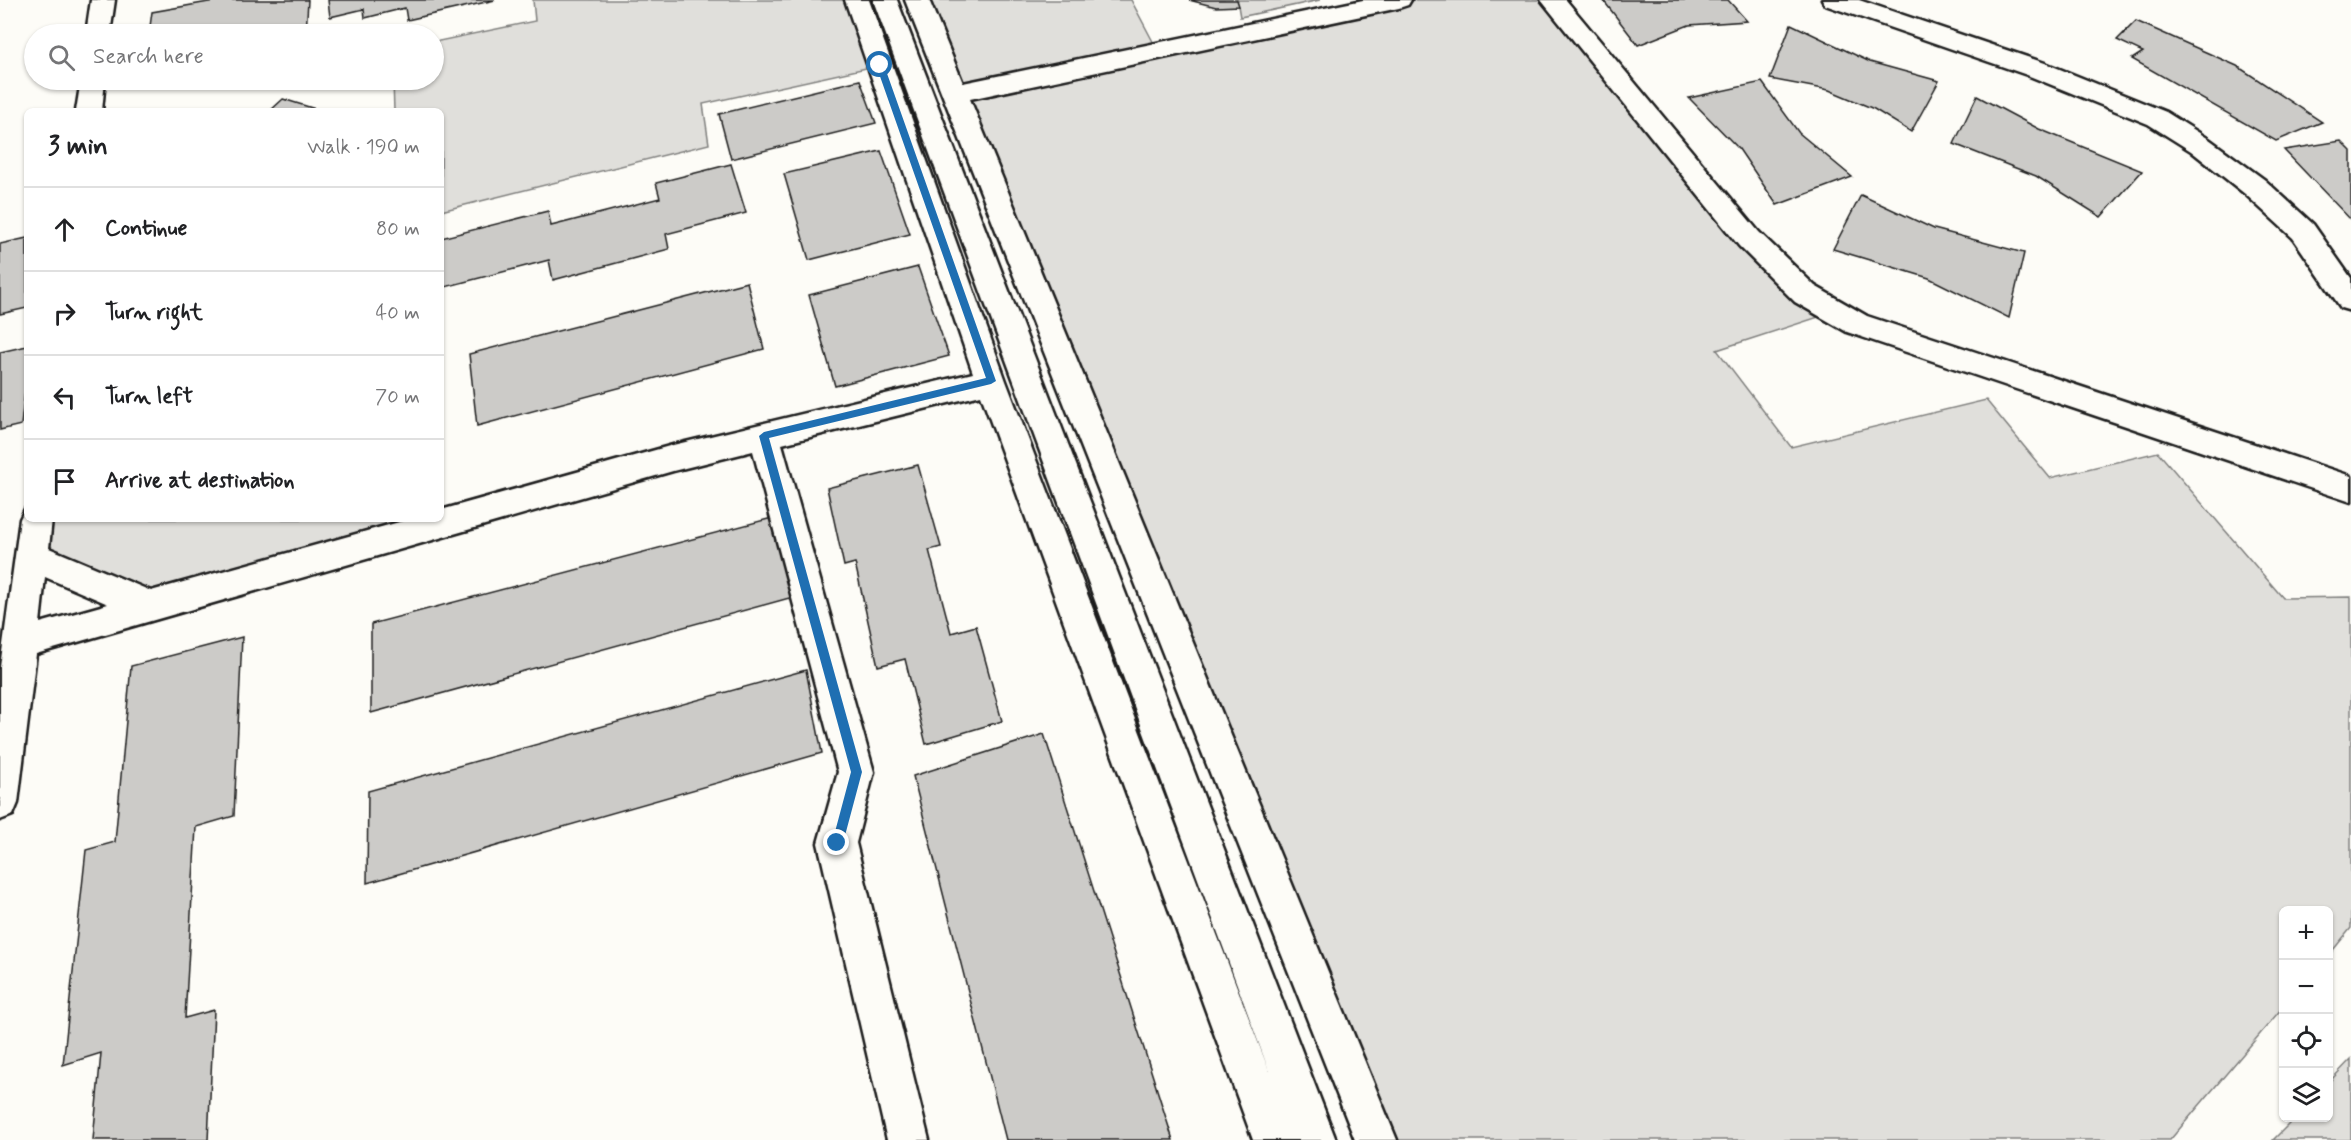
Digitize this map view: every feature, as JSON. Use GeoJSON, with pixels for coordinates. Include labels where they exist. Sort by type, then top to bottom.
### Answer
{"type":"FeatureCollection","features":[{"type":"Feature","properties":{"kind":"street"},"geometry":{"type":"LineString","coordinates":[[99,24],[103,0]]}},
{"type":"Feature","properties":{"kind":"street"},"geometry":{"type":"LineString","coordinates":[[857,0],[991,381],[1274,1140]]}},
{"type":"Feature","properties":{"kind":"street"},"geometry":{"type":"LineString","coordinates":[[885,0],[1315,1140]]}},
{"type":"Feature","properties":{"kind":"street"},"geometry":{"type":"LineString","coordinates":[[917,0],[1376,1140]]}},
{"type":"Feature","properties":{"kind":"street"},"geometry":{"type":"LineString","coordinates":[[954,94],[1400,0]]}},
{"type":"Feature","properties":{"kind":"street"},"geometry":{"type":"LineString","coordinates":[[1553,0],[1749,239],[1805,294],[1857,324],[2351,489]]}},
{"type":"Feature","properties":{"kind":"street"},"geometry":{"type":"LineString","coordinates":[[1834,0],[2047,73],[2157,118],[2200,145],[2255,187],[2303,231],[2351,300]]}},
{"type":"Feature","properties":{"kind":"street"},"geometry":{"type":"LineString","coordinates":[[88,108],[91,90]]}},
{"type":"Feature","properties":{"kind":"street"},"geometry":{"type":"LineString","coordinates":[[21,643],[673,458],[991,381]]}},
{"type":"Feature","properties":{"kind":"street"},"geometry":{"type":"LineString","coordinates":[[764,436],[856,772],[837,843],[908,1140]]}},
{"type":"Feature","properties":{"kind":"street"},"geometry":{"type":"LineString","coordinates":[[0,804],[4,744],[21,643],[36,522]]}},
{"type":"Feature","properties":{"kind":"street"},"geometry":{"type":"LineString","coordinates":[[32,556],[149,606]]}},
{"type":"Feature","properties":{"kind":"shaded area"},"geometry":{"type":"Polygon","coordinates":[[[533,0],[857,0],[880,65],[703,104],[709,144],[444,210],[444,108],[394,108],[393,90],[444,90],[444,40],[535,21],[533,0]]]}},
{"type":"Feature","properties":{"kind":"shaded area"},"geometry":{"type":"Polygon","coordinates":[[[917,0],[1131,0],[1158,51],[1399,0],[1553,0],[1749,239],[1834,312],[1717,350],[1791,447],[1986,400],[2050,478],[2158,452],[2283,598],[2351,597],[2351,928],[2333,950],[2333,906],[2279,906],[2279,1012],[2170,1140],[1376,1140],[917,0]]]}},
{"type":"Feature","properties":{"kind":"shaded area"},"geometry":{"type":"Polygon","coordinates":[[[1237,0],[1320,0],[1240,17],[1237,0]]]}},
{"type":"Feature","properties":{"kind":"shaded area"},"geometry":{"type":"Polygon","coordinates":[[[36,522],[430,522],[149,606],[32,556],[36,522]]]}},
{"type":"Feature","properties":{"kind":"shaded area"},"geometry":{"type":"Polygon","coordinates":[[[2351,1059],[2351,1140],[2273,1140],[2291,1122],[2333,1122],[2333,1078],[2351,1059]]]}},
{"type":"Feature","properties":{"kind":"building"},"geometry":{"type":"Polygon","coordinates":[[[220,0],[308,0],[307,24],[150,24],[152,12],[220,0]]]}},
{"type":"Feature","properties":{"kind":"building"},"geometry":{"type":"Polygon","coordinates":[[[328,0],[495,0],[407,20],[405,8],[365,18],[364,9],[330,17],[328,0]]]}},
{"type":"Feature","properties":{"kind":"building"},"geometry":{"type":"Polygon","coordinates":[[[1189,0],[1237,0],[1239,6],[1216,7],[1189,0]]]}},
{"type":"Feature","properties":{"kind":"building"},"geometry":{"type":"Polygon","coordinates":[[[1603,0],[1728,0],[1747,21],[1689,25],[1638,45],[1603,0]]]}},
{"type":"Feature","properties":{"kind":"building"},"geometry":{"type":"Polygon","coordinates":[[[2136,21],[2237,66],[2322,122],[2276,141],[2132,59],[2143,52],[2117,40],[2136,21]]]}},
{"type":"Feature","properties":{"kind":"building"},"geometry":{"type":"Polygon","coordinates":[[[1791,24],[1870,62],[1939,81],[1911,132],[1874,109],[1829,90],[1770,79],[1791,24]]]}},
{"type":"Feature","properties":{"kind":"building"},"geometry":{"type":"Polygon","coordinates":[[[860,80],[876,123],[731,159],[719,114],[860,80]]]}},
{"type":"Feature","properties":{"kind":"building"},"geometry":{"type":"Polygon","coordinates":[[[1762,82],[1799,133],[1852,177],[1777,205],[1739,149],[1689,98],[1762,82]]]}},
{"type":"Feature","properties":{"kind":"building"},"geometry":{"type":"Polygon","coordinates":[[[1977,96],[2039,129],[2142,171],[2101,217],[2036,176],[1954,144],[1977,96]]]}},
{"type":"Feature","properties":{"kind":"building"},"geometry":{"type":"Polygon","coordinates":[[[283,99],[312,108],[273,108],[283,99]]]}},
{"type":"Feature","properties":{"kind":"building"},"geometry":{"type":"Polygon","coordinates":[[[2341,141],[2351,151],[2351,220],[2284,150],[2341,141]]]}},
{"type":"Feature","properties":{"kind":"building"},"geometry":{"type":"Polygon","coordinates":[[[881,151],[910,234],[809,260],[784,174],[881,151]]]}},
{"type":"Feature","properties":{"kind":"building"},"geometry":{"type":"Polygon","coordinates":[[[731,164],[746,213],[666,234],[669,249],[553,280],[549,260],[444,287],[444,237],[548,211],[551,226],[660,198],[656,183],[731,164]]]}},
{"type":"Feature","properties":{"kind":"building"},"geometry":{"type":"Polygon","coordinates":[[[1861,195],[1934,229],[2024,253],[2009,318],[1929,278],[1833,249],[1861,195]]]}},
{"type":"Feature","properties":{"kind":"building"},"geometry":{"type":"Polygon","coordinates":[[[24,239],[24,309],[0,314],[0,244],[24,239]]]}},
{"type":"Feature","properties":{"kind":"building"},"geometry":{"type":"Polygon","coordinates":[[[918,267],[949,356],[835,386],[809,295],[918,267]]]}},
{"type":"Feature","properties":{"kind":"building"},"geometry":{"type":"Polygon","coordinates":[[[747,282],[764,349],[477,426],[469,354],[747,282]]]}},
{"type":"Feature","properties":{"kind":"building"},"geometry":{"type":"Polygon","coordinates":[[[24,347],[24,399],[21,425],[0,430],[0,352],[24,347]]]}},
{"type":"Feature","properties":{"kind":"building"},"geometry":{"type":"Polygon","coordinates":[[[918,465],[941,547],[929,550],[951,633],[976,626],[1002,721],[926,744],[905,659],[878,666],[855,563],[844,566],[827,488],[918,465]]]}},
{"type":"Feature","properties":{"kind":"building"},"geometry":{"type":"Polygon","coordinates":[[[776,517],[793,597],[371,713],[371,624],[776,517]]]}},
{"type":"Feature","properties":{"kind":"building"},"geometry":{"type":"Polygon","coordinates":[[[242,637],[234,816],[196,827],[185,1018],[214,1010],[208,1140],[93,1140],[101,1053],[63,1065],[86,850],[115,842],[131,666],[242,637]]]}},
{"type":"Feature","properties":{"kind":"building"},"geometry":{"type":"Polygon","coordinates":[[[806,670],[822,753],[367,883],[368,791],[806,670]]]}},
{"type":"Feature","properties":{"kind":"building"},"geometry":{"type":"Polygon","coordinates":[[[1044,734],[1173,1140],[1006,1140],[913,776],[1044,734]]]}},
{"type":"Feature","properties":{"kind":"route"},"geometry":{"type":"LineString","coordinates":[[837,843],[856,772],[764,436],[991,381],[880,65]]}}]}
